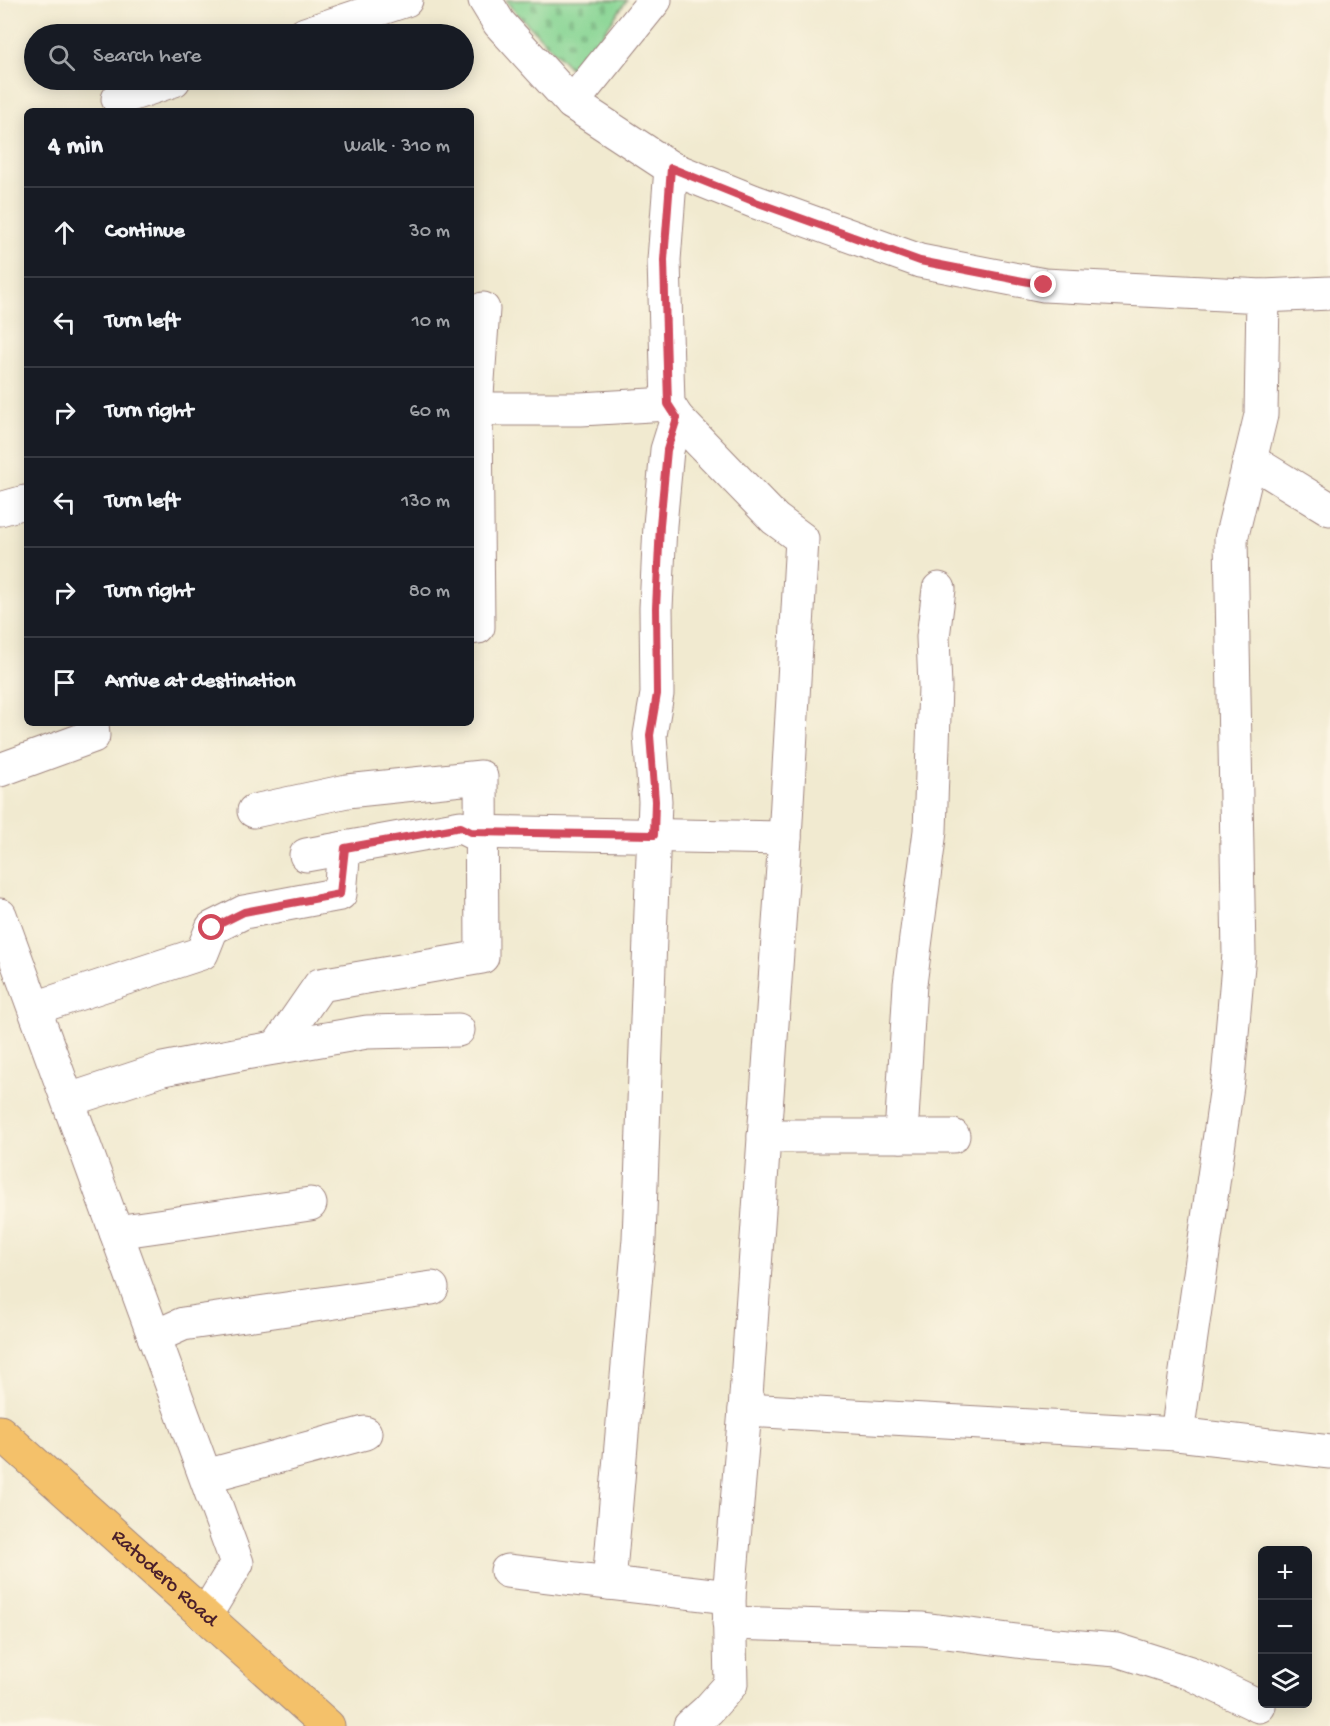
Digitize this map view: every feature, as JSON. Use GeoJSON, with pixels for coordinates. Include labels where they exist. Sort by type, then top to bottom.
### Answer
{"type":"FeatureCollection","features":[{"type":"Feature","properties":{"kind":"main road","name":"Ratodero Road"},"geometry":{"type":"LineString","coordinates":[[0,1432],[328,1726]]}},
{"type":"Feature","properties":{"kind":"street"},"geometry":{"type":"LineString","coordinates":[[335,24],[406,0]]}},
{"type":"Feature","properties":{"kind":"street"},"geometry":{"type":"LineString","coordinates":[[485,0],[499,23],[572,103],[671,168],[753,201],[920,261],[1044,285],[1263,296],[1330,293]]}},
{"type":"Feature","properties":{"kind":"street"},"geometry":{"type":"LineString","coordinates":[[572,103],[655,0]]}},
{"type":"Feature","properties":{"kind":"street"},"geometry":{"type":"LineString","coordinates":[[118,99],[145,90]]}},
{"type":"Feature","properties":{"kind":"street"},"geometry":{"type":"LineString","coordinates":[[609,1583],[639,1239],[655,801],[650,735],[657,694],[656,608],[660,525],[672,411],[664,260],[671,168]]}},
{"type":"Feature","properties":{"kind":"street"},"geometry":{"type":"LineString","coordinates":[[1176,1434],[1228,1079],[1239,954],[1231,539],[1261,415],[1263,296]]}},
{"type":"Feature","properties":{"kind":"street"},"geometry":{"type":"LineString","coordinates":[[474,399],[483,309]]}},
{"type":"Feature","properties":{"kind":"street"},"geometry":{"type":"LineString","coordinates":[[474,409],[672,411],[775,519],[802,539],[785,838],[729,1610],[731,1684],[690,1726]]}},
{"type":"Feature","properties":{"kind":"street"},"geometry":{"type":"LineString","coordinates":[[474,453],[478,627],[474,628]]}},
{"type":"Feature","properties":{"kind":"street"},"geometry":{"type":"LineString","coordinates":[[1250,460],[1330,509]]}},
{"type":"Feature","properties":{"kind":"street"},"geometry":{"type":"LineString","coordinates":[[901,1136],[910,984],[930,831],[933,637],[939,589]]}},
{"type":"Feature","properties":{"kind":"street"},"geometry":{"type":"LineString","coordinates":[[0,770],[93,736],[92,726]]}},
{"type":"Feature","properties":{"kind":"street"},"geometry":{"type":"LineString","coordinates":[[254,811],[347,791],[481,777],[482,957],[320,985],[278,1047]]}},
{"type":"Feature","properties":{"kind":"street"},"geometry":{"type":"LineString","coordinates":[[306,855],[461,827],[471,832],[785,838]]}},
{"type":"Feature","properties":{"kind":"street"},"geometry":{"type":"LineString","coordinates":[[35,1008],[202,953],[212,928],[244,912],[340,894],[345,848]]}},
{"type":"Feature","properties":{"kind":"street"},"geometry":{"type":"LineString","coordinates":[[0,915],[237,1563],[205,1616]]}},
{"type":"Feature","properties":{"kind":"street"},"geometry":{"type":"LineString","coordinates":[[69,1100],[163,1069],[278,1047],[367,1032],[458,1030]]}},
{"type":"Feature","properties":{"kind":"street"},"geometry":{"type":"LineString","coordinates":[[764,1136],[953,1136]]}},
{"type":"Feature","properties":{"kind":"street"},"geometry":{"type":"LineString","coordinates":[[116,1232],[310,1204]]}},
{"type":"Feature","properties":{"kind":"street"},"geometry":{"type":"LineString","coordinates":[[154,1337],[183,1324],[432,1288]]}},
{"type":"Feature","properties":{"kind":"street"},"geometry":{"type":"LineString","coordinates":[[745,1410],[1176,1434],[1330,1452]]}},
{"type":"Feature","properties":{"kind":"street"},"geometry":{"type":"LineString","coordinates":[[206,1476],[366,1433]]}},
{"type":"Feature","properties":{"kind":"street"},"geometry":{"type":"LineString","coordinates":[[507,1571],[609,1583],[729,1610],[1117,1650],[1190,1673],[1258,1706]]}},
{"type":"Feature","properties":{"kind":"green space"},"geometry":{"type":"Polygon","coordinates":[[[506,0],[627,0],[575,73],[506,0]]]}},
{"type":"Feature","properties":{"kind":"route"},"geometry":{"type":"LineString","coordinates":[[212,928],[244,912],[340,894],[345,848],[461,827],[471,832],[654,835],[655,801],[650,735],[657,694],[656,608],[660,525],[667,450],[677,418],[668,404],[664,260],[671,168],[753,201],[920,261],[1044,285]]}}]}
